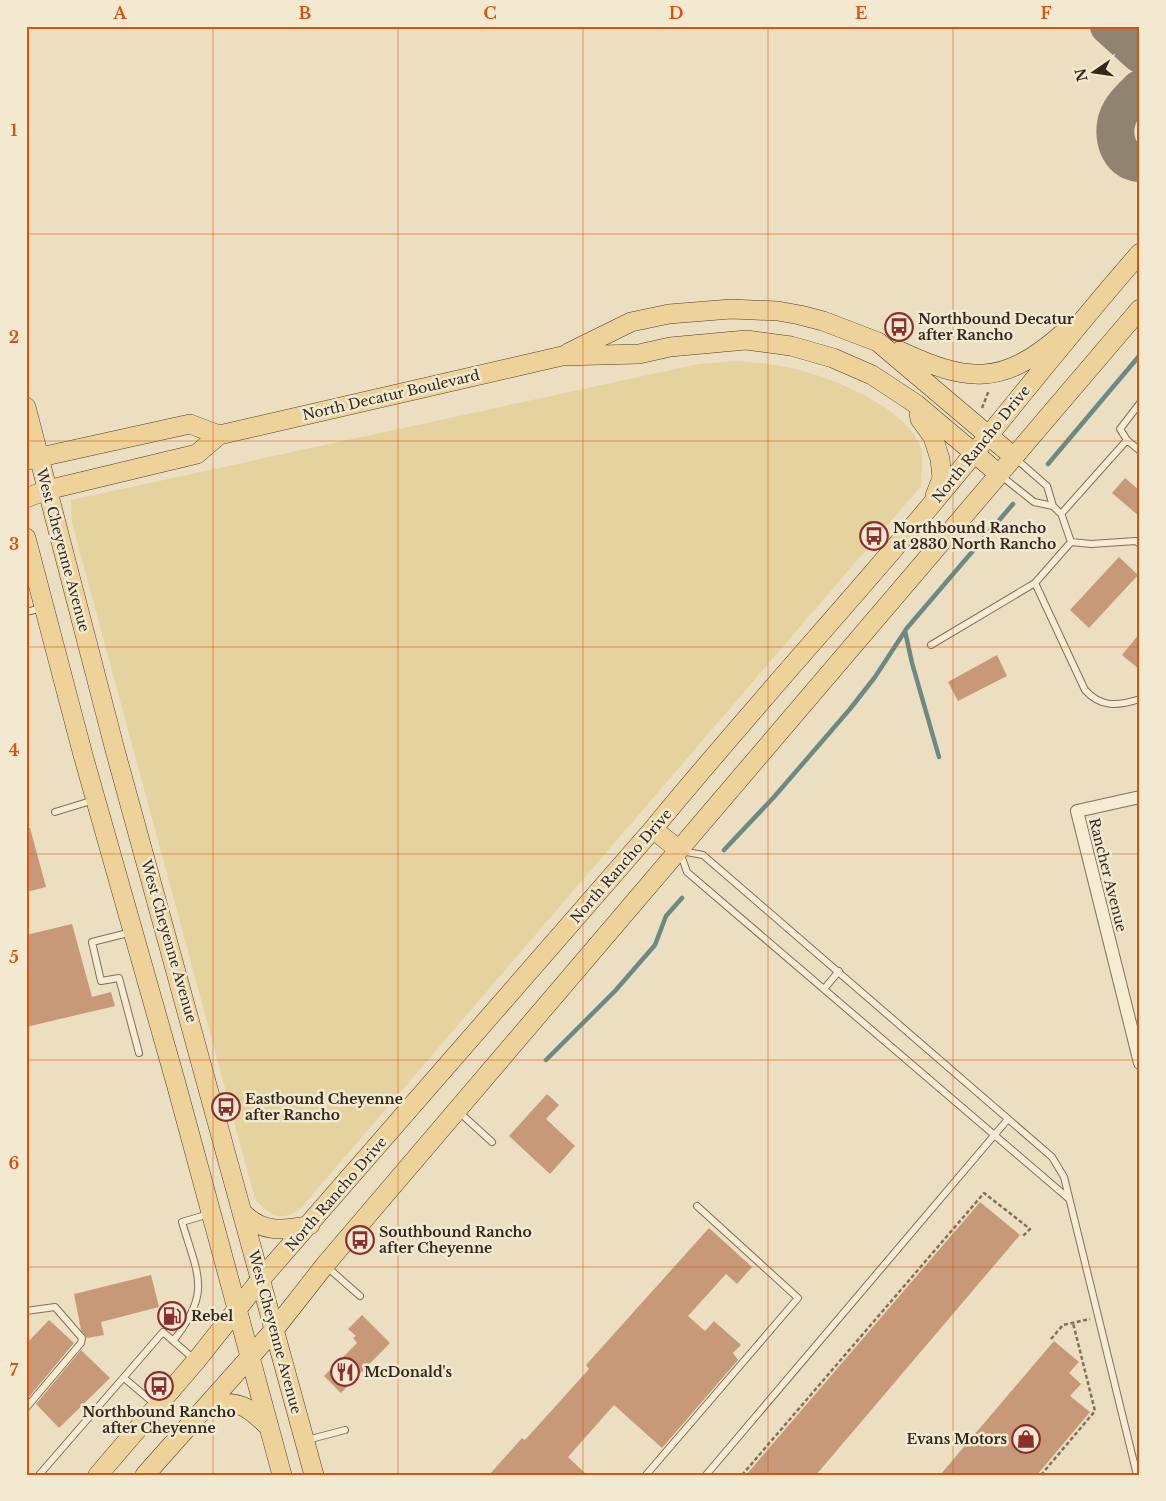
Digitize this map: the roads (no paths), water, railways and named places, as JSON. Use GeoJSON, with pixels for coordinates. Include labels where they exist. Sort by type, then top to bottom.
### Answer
{"type":"FeatureCollection","features":[{"type":"Feature","properties":{"kind":"main road","name":"North Rancho Drive"},"geometry":{"type":"LineString","coordinates":[[98,1475],[196,1361],[261,1279],[310,1226],[653,829],[714,754],[931,505],[1092,308],[1140,253]]}},
{"type":"Feature","properties":{"kind":"main road"},"geometry":{"type":"LineString","coordinates":[[878,342],[950,372],[966,375],[985,375],[1011,367],[1029,357],[1054,341],[1092,308]]}},
{"type":"Feature","properties":{"kind":"main road","name":"North Decatur Boulevard"},"geometry":{"type":"LineString","coordinates":[[562,356],[631,322],[670,314],[723,309],[756,309],[800,315],[823,321],[878,342],[1014,457]]}},
{"type":"Feature","properties":{"kind":"main road"},"geometry":{"type":"LineString","coordinates":[[146,1475],[274,1330],[325,1265],[1139,309]]}},
{"type":"Feature","properties":{"kind":"main road","name":"North Decatur Boulevard"},"geometry":{"type":"LineString","coordinates":[[26,498],[47,490],[197,454],[219,434],[562,356],[638,354],[670,348],[746,340],[791,346],[833,358],[872,375],[916,404],[999,474]]}},
{"type":"Feature","properties":{"kind":"main road"},"geometry":{"type":"LineString","coordinates":[[916,404],[920,419],[933,437],[941,469],[942,478],[931,505]]}},
{"type":"Feature","properties":{"kind":"main road","name":"West Cheyenne Avenue"},"geometry":{"type":"LineString","coordinates":[[26,407],[33,459],[47,490],[115,750],[314,1475]]}},
{"type":"Feature","properties":{"kind":"main road"},"geometry":{"type":"LineString","coordinates":[[33,459],[190,424],[219,434]]}},
{"type":"Feature","properties":{"kind":"main road"},"geometry":{"type":"LineString","coordinates":[[26,538],[35,609],[96,800],[251,1356],[282,1475]]}},
{"type":"Feature","properties":{"kind":"main road"},"geometry":{"type":"LineString","coordinates":[[653,829],[679,850]]}},
{"type":"Feature","properties":{"kind":"main road"},"geometry":{"type":"LineString","coordinates":[[242,1212],[250,1220],[272,1230],[288,1231],[310,1226]]}},
{"type":"Feature","properties":{"kind":"main road"},"geometry":{"type":"LineString","coordinates":[[210,1403],[238,1403],[247,1407],[269,1427]]}},
{"type":"Feature","properties":{"kind":"street","name":"Rancher Avenue"},"geometry":{"type":"LineString","coordinates":[[1140,797],[1077,811],[1140,1062]]}},
{"type":"Feature","properties":{"kind":"lane"},"geometry":{"type":"LineString","coordinates":[[1140,403],[1120,429],[1127,440],[1140,451]]}},
{"type":"Feature","properties":{"kind":"lane"},"geometry":{"type":"LineString","coordinates":[[1061,513],[1127,440]]}},
{"type":"Feature","properties":{"kind":"lane"},"geometry":{"type":"LineString","coordinates":[[1014,457],[1047,486],[1053,506]]}},
{"type":"Feature","properties":{"kind":"lane"},"geometry":{"type":"LineString","coordinates":[[999,474],[1034,502],[1053,506],[1061,513],[1071,542]]}},
{"type":"Feature","properties":{"kind":"lane"},"geometry":{"type":"LineString","coordinates":[[1071,542],[1091,544],[1136,541],[1140,544]]}},
{"type":"Feature","properties":{"kind":"lane"},"geometry":{"type":"LineString","coordinates":[[930,645],[1034,583],[1071,542]]}},
{"type":"Feature","properties":{"kind":"lane"},"geometry":{"type":"LineString","coordinates":[[1034,583],[1085,690],[1093,698],[1106,704],[1123,704],[1140,699]]}},
{"type":"Feature","properties":{"kind":"lane"},"geometry":{"type":"LineString","coordinates":[[55,812],[96,800]]}},
{"type":"Feature","properties":{"kind":"lane"},"geometry":{"type":"LineString","coordinates":[[679,850],[703,855],[1052,1157],[1064,1177],[1137,1475]]}},
{"type":"Feature","properties":{"kind":"lane"},"geometry":{"type":"LineString","coordinates":[[679,850],[687,872],[1069,1199]]}},
{"type":"Feature","properties":{"kind":"lane"},"geometry":{"type":"LineString","coordinates":[[133,932],[92,942],[101,980],[119,978],[139,1053]]}},
{"type":"Feature","properties":{"kind":"lane"},"geometry":{"type":"LineString","coordinates":[[824,989],[839,971]]}},
{"type":"Feature","properties":{"kind":"lane"},"geometry":{"type":"LineString","coordinates":[[457,1110],[492,1142]]}},
{"type":"Feature","properties":{"kind":"lane"},"geometry":{"type":"LineString","coordinates":[[706,1475],[1008,1119]]}},
{"type":"Feature","properties":{"kind":"lane"},"geometry":{"type":"LineString","coordinates":[[646,1475],[798,1298],[697,1206]]}},
{"type":"Feature","properties":{"kind":"lane"},"geometry":{"type":"LineString","coordinates":[[173,1341],[193,1314],[199,1288],[198,1276],[182,1222],[211,1214]]}},
{"type":"Feature","properties":{"kind":"lane"},"geometry":{"type":"LineString","coordinates":[[325,1265],[360,1296]]}},
{"type":"Feature","properties":{"kind":"lane"},"geometry":{"type":"LineString","coordinates":[[26,1312],[55,1307],[79,1332],[82,1338],[81,1343],[26,1408]]}},
{"type":"Feature","properties":{"kind":"lane"},"geometry":{"type":"LineString","coordinates":[[39,1475],[163,1332],[196,1361]]}},
{"type":"Feature","properties":{"kind":"lane"},"geometry":{"type":"LineString","coordinates":[[124,1378],[157,1406]]}},
{"type":"Feature","properties":{"kind":"lane"},"geometry":{"type":"LineString","coordinates":[[305,1441],[345,1430]]}},
{"type":"Feature","properties":{"kind":"waterway"},"geometry":{"type":"LineString","coordinates":[[1048,464],[1140,355]]}},
{"type":"Feature","properties":{"kind":"waterway"},"geometry":{"type":"LineString","coordinates":[[724,850],[774,797],[850,709],[875,677],[907,628],[1013,504]]}},
{"type":"Feature","properties":{"kind":"waterway"},"geometry":{"type":"LineString","coordinates":[[905,631],[912,663],[939,757]]}},
{"type":"Feature","properties":{"kind":"waterway"},"geometry":{"type":"LineString","coordinates":[[546,1060],[615,991],[655,945],[666,916],[682,898]]}},
{"type":"Feature","properties":{"kind":"place","name":"Northbound Decatur after Rancho"},"geometry":{"type":"Point","coordinates":[899,327]}},
{"type":"Feature","properties":{"kind":"place","name":"Northbound Rancho at 2830 North Rancho"},"geometry":{"type":"Point","coordinates":[874,536]}},
{"type":"Feature","properties":{"kind":"place","name":"Eastbound Cheyenne after Rancho"},"geometry":{"type":"Point","coordinates":[226,1107]}},
{"type":"Feature","properties":{"kind":"place","name":"Southbound Rancho after Cheyenne"},"geometry":{"type":"Point","coordinates":[360,1240]}},
{"type":"Feature","properties":{"kind":"place","name":"Rebel"},"geometry":{"type":"Point","coordinates":[172,1316]}},
{"type":"Feature","properties":{"kind":"place","name":"McDonald's"},"geometry":{"type":"Point","coordinates":[345,1372]}},
{"type":"Feature","properties":{"kind":"place","name":"Northbound Rancho after Cheyenne"},"geometry":{"type":"Point","coordinates":[159,1386]}},
{"type":"Feature","properties":{"kind":"place","name":"Evans Motors"},"geometry":{"type":"Point","coordinates":[1026,1439]}}]}
